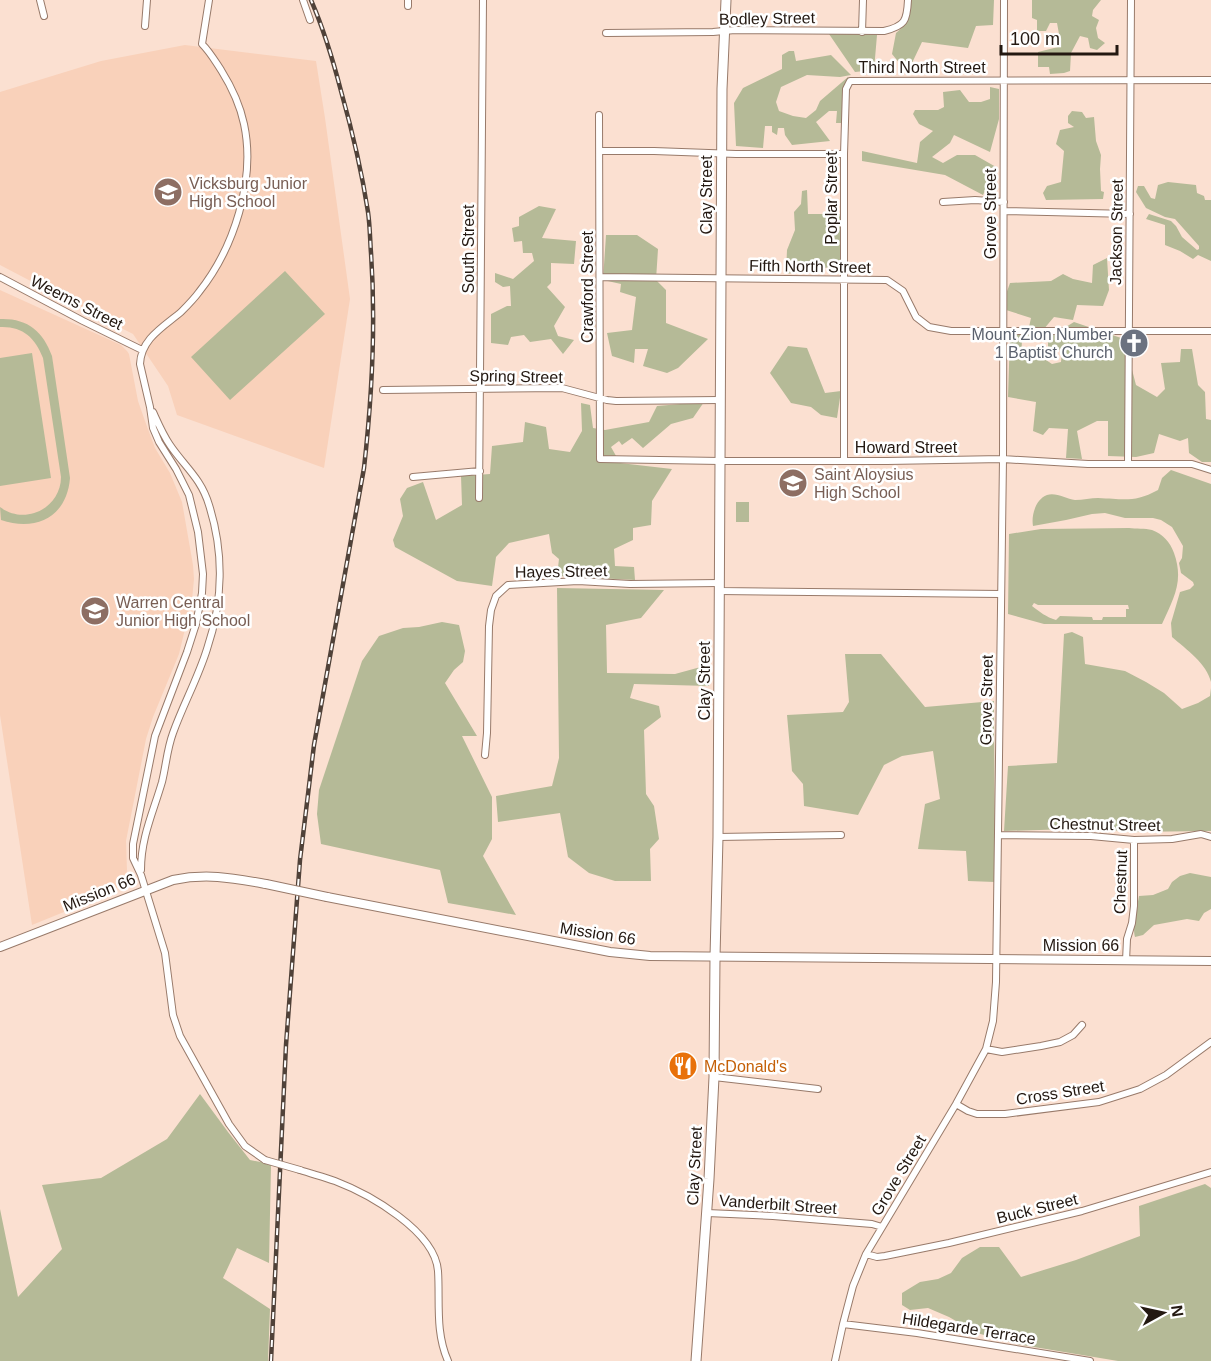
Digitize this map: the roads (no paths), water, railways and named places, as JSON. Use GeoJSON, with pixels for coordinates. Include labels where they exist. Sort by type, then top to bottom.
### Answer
{"type":"FeatureCollection","features":[{"type":"Feature","properties":{"kind":"main road","name":"Clay Street"},"geometry":{"type":"LineString","coordinates":[[696,1361],[714,1077],[718,837],[722,153],[726,0]]}},
{"type":"Feature","properties":{"kind":"street"},"geometry":{"type":"LineString","coordinates":[[40,0],[44,16]]}},
{"type":"Feature","properties":{"kind":"street"},"geometry":{"type":"LineString","coordinates":[[145,26],[147,0]]}},
{"type":"Feature","properties":{"kind":"street"},"geometry":{"type":"LineString","coordinates":[[209,0],[202,44],[226,79],[242,114],[248,147],[248,169],[245,189],[232,234],[210,278],[183,310],[152,336],[142,350],[140,364],[153,428],[189,495],[198,532],[203,574],[196,624],[154,736],[133,844],[134,858],[165,953],[173,1015],[180,1036],[229,1124],[245,1146],[265,1160],[335,1181],[355,1190],[391,1211],[423,1236],[436,1258],[440,1336],[448,1361]]}},
{"type":"Feature","properties":{"kind":"street"},"geometry":{"type":"LineString","coordinates":[[303,0],[310,20]]}},
{"type":"Feature","properties":{"kind":"street","name":"South Street"},"geometry":{"type":"LineString","coordinates":[[479,498],[483,0]]}},
{"type":"Feature","properties":{"kind":"street"},"geometry":{"type":"LineString","coordinates":[[862,32],[863,0]]}},
{"type":"Feature","properties":{"kind":"street","name":"Bodley Street"},"geometry":{"type":"LineString","coordinates":[[606,33],[735,30],[884,32],[899,27],[904,21],[908,0]]}},
{"type":"Feature","properties":{"kind":"street","name":"Grove Street"},"geometry":{"type":"LineString","coordinates":[[835,1361],[854,1286],[866,1254],[956,1104],[986,1048],[996,1003],[1003,459],[1004,0]]}},
{"type":"Feature","properties":{"kind":"street","name":"Jackson Street"},"geometry":{"type":"LineString","coordinates":[[1128,464],[1131,0]]}},
{"type":"Feature","properties":{"kind":"street","name":"Third North Street"},"geometry":{"type":"LineString","coordinates":[[850,81],[1211,80]]}},
{"type":"Feature","properties":{"kind":"street","name":"Poplar Street"},"geometry":{"type":"LineString","coordinates":[[844,461],[844,154],[846,89],[850,81]]}},
{"type":"Feature","properties":{"kind":"street","name":"Crawford Street"},"geometry":{"type":"LineString","coordinates":[[599,115],[600,459]]}},
{"type":"Feature","properties":{"kind":"street"},"geometry":{"type":"LineString","coordinates":[[600,151],[844,154]]}},
{"type":"Feature","properties":{"kind":"street"},"geometry":{"type":"LineString","coordinates":[[943,202],[975,200],[1004,202]]}},
{"type":"Feature","properties":{"kind":"street"},"geometry":{"type":"LineString","coordinates":[[1004,211],[1130,214]]}},
{"type":"Feature","properties":{"kind":"street","name":"Weems Street"},"geometry":{"type":"LineString","coordinates":[[0,277],[142,350]]}},
{"type":"Feature","properties":{"kind":"street","name":"Fifth North Street"},"geometry":{"type":"LineString","coordinates":[[601,277],[887,280],[903,291],[916,317],[929,327],[951,331],[1211,331]]}},
{"type":"Feature","properties":{"kind":"street","name":"Spring Street"},"geometry":{"type":"LineString","coordinates":[[383,390],[562,388],[616,401],[720,400]]}},
{"type":"Feature","properties":{"kind":"street"},"geometry":{"type":"LineString","coordinates":[[141,874],[143,841],[162,781],[171,736],[199,671],[213,628],[220,576],[219,556],[209,504],[196,477],[161,431],[150,406]]}},
{"type":"Feature","properties":{"kind":"street","name":"Howard Street"},"geometry":{"type":"LineString","coordinates":[[600,459],[720,461],[1003,459],[1077,463],[1192,464],[1211,470]]}},
{"type":"Feature","properties":{"kind":"street"},"geometry":{"type":"LineString","coordinates":[[1192,464],[1211,465]]}},
{"type":"Feature","properties":{"kind":"street"},"geometry":{"type":"LineString","coordinates":[[413,477],[480,471]]}},
{"type":"Feature","properties":{"kind":"street","name":"Hayes Street"},"geometry":{"type":"LineString","coordinates":[[485,755],[491,610],[496,596],[508,585],[578,581],[1001,594]]}},
{"type":"Feature","properties":{"kind":"street","name":"Chestnut Street"},"geometry":{"type":"LineString","coordinates":[[999,835],[1091,836],[1134,840],[1172,839],[1201,834],[1211,837]]}},
{"type":"Feature","properties":{"kind":"street"},"geometry":{"type":"LineString","coordinates":[[718,837],[841,835]]}},
{"type":"Feature","properties":{"kind":"street","name":"Chestnut"},"geometry":{"type":"LineString","coordinates":[[1126,961],[1127,939],[1134,906],[1134,840]]}},
{"type":"Feature","properties":{"kind":"street","name":"Mission 66"},"geometry":{"type":"LineString","coordinates":[[0,947],[172,880],[215,876],[610,952],[650,956],[1211,961]]}},
{"type":"Feature","properties":{"kind":"street"},"geometry":{"type":"LineString","coordinates":[[986,1048],[1002,1052],[1060,1042],[1073,1035],[1082,1025]]}},
{"type":"Feature","properties":{"kind":"street","name":"Cross Street"},"geometry":{"type":"LineString","coordinates":[[956,1104],[977,1114],[1005,1114],[1099,1102],[1140,1089],[1166,1075],[1211,1042]]}},
{"type":"Feature","properties":{"kind":"street"},"geometry":{"type":"LineString","coordinates":[[714,1077],[818,1089]]}},
{"type":"Feature","properties":{"kind":"street","name":"Buck Street"},"geometry":{"type":"LineString","coordinates":[[866,1254],[877,1257],[885,1256],[960,1240],[1082,1211],[1211,1172]]}},
{"type":"Feature","properties":{"kind":"street","name":"Vanderbilt Street"},"geometry":{"type":"LineString","coordinates":[[707,1213],[872,1224],[882,1227]]}},
{"type":"Feature","properties":{"kind":"street","name":"Hildegarde Terrace"},"geometry":{"type":"LineString","coordinates":[[843,1324],[918,1333],[1090,1361]]}},
{"type":"Feature","properties":{"kind":"railway"},"geometry":{"type":"LineString","coordinates":[[271,1361],[286,1045],[300,860],[314,745],[364,468],[372,361],[373,307],[366,197],[335,68],[311,0]]}},
{"type":"Feature","properties":{"kind":"place","name":"Vicksburg Junior High School"},"geometry":{"type":"Point","coordinates":[168,192]}},
{"type":"Feature","properties":{"kind":"place","name":"Mount Zion Number 1 Baptist Church"},"geometry":{"type":"Point","coordinates":[1134,343]}},
{"type":"Feature","properties":{"kind":"place","name":"Saint Aloysius High School"},"geometry":{"type":"Point","coordinates":[793,483]}},
{"type":"Feature","properties":{"kind":"place","name":"Warren Central Junior High School"},"geometry":{"type":"Point","coordinates":[95,611]}},
{"type":"Feature","properties":{"kind":"place","name":"McDonald's"},"geometry":{"type":"Point","coordinates":[683,1066]}}]}
